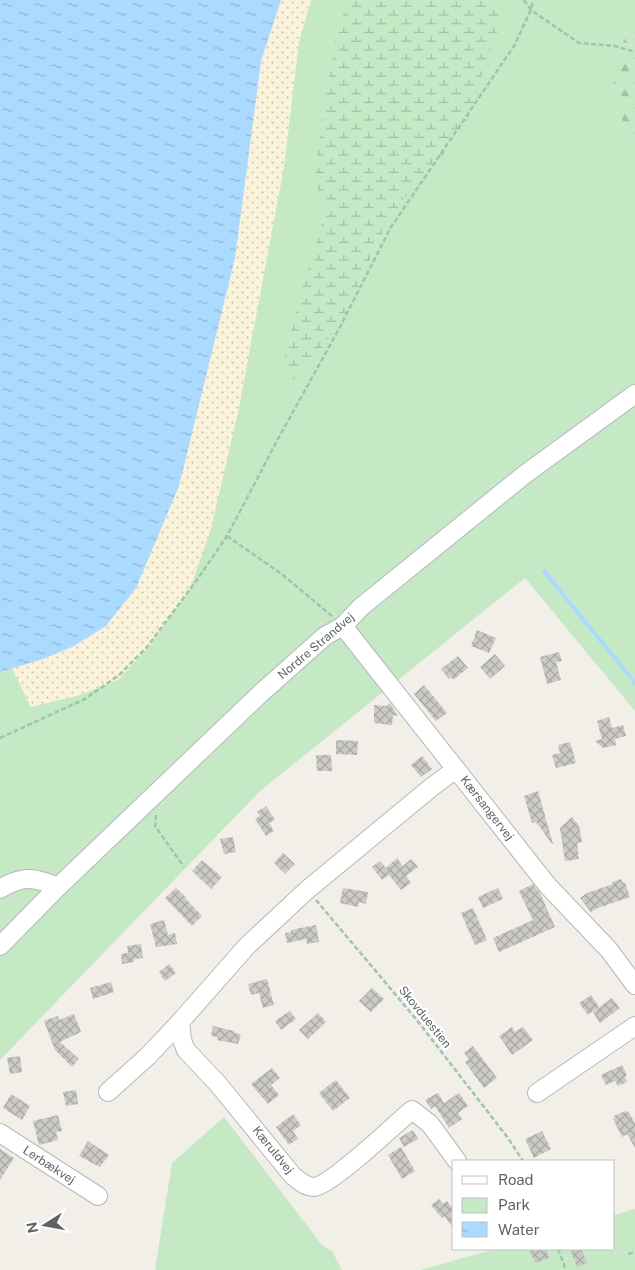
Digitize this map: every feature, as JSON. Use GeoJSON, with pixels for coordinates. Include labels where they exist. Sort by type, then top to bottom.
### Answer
{"type":"FeatureCollection","features":[{"type":"Feature","properties":{"kind":"street","name":"Nordre Strandvej"},"geometry":{"type":"LineString","coordinates":[[0,945],[156,792],[261,693],[325,636],[343,626],[361,607],[524,475],[635,394]]}},
{"type":"Feature","properties":{"kind":"street","name":"Kærsangervej"},"geometry":{"type":"LineString","coordinates":[[343,626],[548,886],[609,950],[635,985]]}},
{"type":"Feature","properties":{"kind":"street"},"geometry":{"type":"LineString","coordinates":[[108,1092],[148,1056],[247,946],[307,890],[456,769]]}},
{"type":"Feature","properties":{"kind":"street"},"geometry":{"type":"LineString","coordinates":[[0,889],[19,880],[31,878],[58,887]]}},
{"type":"Feature","properties":{"kind":"street","name":"Kæruldvej"},"geometry":{"type":"LineString","coordinates":[[180,1022],[182,1040],[186,1050],[218,1084],[293,1176],[304,1185],[312,1187],[323,1185],[412,1110],[430,1124],[456,1160]]}},
{"type":"Feature","properties":{"kind":"street"},"geometry":{"type":"LineString","coordinates":[[536,1093],[635,1026]]}},
{"type":"Feature","properties":{"kind":"street","name":"Lerbækvej"},"geometry":{"type":"LineString","coordinates":[[0,1133],[98,1196]]}},
{"type":"Feature","properties":{"kind":"path"},"geometry":{"type":"LineString","coordinates":[[524,0],[531,10],[579,43],[615,46],[635,52]]}},
{"type":"Feature","properties":{"kind":"path"},"geometry":{"type":"LineString","coordinates":[[0,738],[85,699],[120,675],[147,647],[200,577],[228,537],[305,390],[340,328],[391,227],[514,46],[531,10],[533,0]]}},
{"type":"Feature","properties":{"kind":"path"},"geometry":{"type":"LineString","coordinates":[[228,537],[283,575],[343,626]]}},
{"type":"Feature","properties":{"kind":"path"},"geometry":{"type":"LineString","coordinates":[[156,792],[155,826],[184,867]]}},
{"type":"Feature","properties":{"kind":"path","name":"Skovduestien"},"geometry":{"type":"LineString","coordinates":[[307,890],[416,1019],[508,1138],[522,1160]]}},
{"type":"Feature","properties":{"kind":"path"},"geometry":{"type":"LineString","coordinates":[[558,1250],[566,1270]]}},
{"type":"Feature","properties":{"kind":"path"},"geometry":{"type":"LineString","coordinates":[[628,1254],[635,1252]]}},
{"type":"Feature","properties":{"kind":"green space"},"geometry":{"type":"Polygon","coordinates":[[[311,0],[635,0],[635,28],[622,35],[625,44],[635,47],[635,54],[623,50],[618,54],[613,95],[629,130],[635,138],[635,386],[521,471],[0,936],[0,672],[12,668],[31,707],[118,680],[150,645],[190,589],[238,412],[284,166],[299,41],[311,0]]]}},
{"type":"Feature","properties":{"kind":"green space"},"geometry":{"type":"Polygon","coordinates":[[[351,0],[502,0],[498,30],[484,67],[471,114],[426,180],[404,198],[383,231],[345,316],[311,363],[294,380],[283,363],[304,280],[325,214],[315,179],[322,116],[338,25],[351,0]]]}},
{"type":"Feature","properties":{"kind":"green space"},"geometry":{"type":"Polygon","coordinates":[[[635,28],[635,47],[621,41],[622,35],[635,28]]]}},
{"type":"Feature","properties":{"kind":"green space"},"geometry":{"type":"Polygon","coordinates":[[[623,50],[635,54],[635,138],[620,116],[614,99],[613,90],[618,54],[623,50]]]}},
{"type":"Feature","properties":{"kind":"green space"},"geometry":{"type":"Polygon","coordinates":[[[635,400],[635,711],[525,578],[260,791],[0,1060],[0,955],[102,855],[334,635],[343,635],[356,625],[358,617],[526,479],[635,400]]]}},
{"type":"Feature","properties":{"kind":"green space"},"geometry":{"type":"Polygon","coordinates":[[[224,1117],[322,1245],[332,1251],[342,1270],[155,1270],[172,1163],[224,1117]]]}},
{"type":"Feature","properties":{"kind":"green space"},"geometry":{"type":"Polygon","coordinates":[[[635,1209],[635,1270],[420,1270],[491,1250],[615,1250],[615,1215],[635,1209]]]}},
{"type":"Feature","properties":{"kind":"sand"},"geometry":{"type":"Polygon","coordinates":[[[281,0],[311,0],[299,41],[284,166],[238,412],[211,529],[190,589],[150,645],[118,680],[80,695],[31,707],[12,668],[43,659],[72,647],[106,626],[235,258],[261,61],[281,0]]]}},
{"type":"Feature","properties":{"kind":"water"},"geometry":{"type":"Polygon","coordinates":[[[0,0],[281,0],[261,61],[235,258],[179,486],[136,588],[106,626],[72,647],[43,659],[0,672],[0,0]]]}},
{"type":"Feature","properties":{"kind":"building"},"geometry":{"type":"Polygon","coordinates":[[[477,630],[496,638],[489,653],[471,646],[477,630]]]}},
{"type":"Feature","properties":{"kind":"building"},"geometry":{"type":"Polygon","coordinates":[[[559,652],[562,661],[556,662],[561,680],[547,684],[540,657],[559,652]]]}},
{"type":"Feature","properties":{"kind":"building"},"geometry":{"type":"Polygon","coordinates":[[[495,654],[505,666],[490,679],[480,667],[495,654]]]}},
{"type":"Feature","properties":{"kind":"building"},"geometry":{"type":"Polygon","coordinates":[[[458,656],[468,668],[453,680],[451,677],[449,679],[441,669],[458,656]]]}},
{"type":"Feature","properties":{"kind":"building"},"geometry":{"type":"Polygon","coordinates":[[[424,685],[447,713],[436,721],[414,694],[424,685]]]}},
{"type":"Feature","properties":{"kind":"building"},"geometry":{"type":"Polygon","coordinates":[[[390,703],[398,716],[393,715],[392,725],[374,723],[374,705],[386,706],[390,703]]]}},
{"type":"Feature","properties":{"kind":"building"},"geometry":{"type":"Polygon","coordinates":[[[609,717],[612,728],[623,725],[626,736],[615,739],[616,745],[603,748],[595,741],[602,739],[597,721],[609,717]]]}},
{"type":"Feature","properties":{"kind":"building"},"geometry":{"type":"Polygon","coordinates":[[[336,740],[358,741],[357,755],[336,754],[336,740]]]}},
{"type":"Feature","properties":{"kind":"building"},"geometry":{"type":"Polygon","coordinates":[[[570,742],[576,763],[556,768],[552,755],[560,753],[558,745],[570,742]]]}},
{"type":"Feature","properties":{"kind":"building"},"geometry":{"type":"Polygon","coordinates":[[[316,755],[331,755],[332,771],[317,771],[316,755]]]}},
{"type":"Feature","properties":{"kind":"building"},"geometry":{"type":"Polygon","coordinates":[[[422,756],[432,769],[421,777],[411,765],[422,756]]]}},
{"type":"Feature","properties":{"kind":"building"},"geometry":{"type":"Polygon","coordinates":[[[538,791],[553,844],[536,822],[532,823],[524,796],[538,791]]]}},
{"type":"Feature","properties":{"kind":"building"},"geometry":{"type":"Polygon","coordinates":[[[266,806],[275,820],[269,823],[274,831],[266,836],[255,819],[260,816],[257,812],[266,806]]]}},
{"type":"Feature","properties":{"kind":"building"},"geometry":{"type":"Polygon","coordinates":[[[572,817],[579,826],[582,842],[577,843],[579,859],[565,861],[560,828],[572,817]]]}},
{"type":"Feature","properties":{"kind":"building"},"geometry":{"type":"Polygon","coordinates":[[[233,837],[236,852],[224,854],[220,839],[233,837]]]}},
{"type":"Feature","properties":{"kind":"building"},"geometry":{"type":"Polygon","coordinates":[[[283,853],[295,864],[285,874],[274,863],[283,853]]]}},
{"type":"Feature","properties":{"kind":"building"},"geometry":{"type":"Polygon","coordinates":[[[397,858],[403,866],[411,859],[418,867],[406,876],[411,883],[401,890],[389,875],[382,880],[372,867],[380,861],[386,868],[397,858]]]}},
{"type":"Feature","properties":{"kind":"building"},"geometry":{"type":"Polygon","coordinates":[[[202,860],[222,877],[211,889],[192,871],[202,860]]]}},
{"type":"Feature","properties":{"kind":"building"},"geometry":{"type":"Polygon","coordinates":[[[621,879],[625,883],[630,897],[591,912],[580,898],[587,893],[613,884],[612,882],[621,879]]]}},
{"type":"Feature","properties":{"kind":"building"},"geometry":{"type":"Polygon","coordinates":[[[533,884],[540,893],[555,927],[499,952],[493,938],[533,920],[519,891],[533,884]]]}},
{"type":"Feature","properties":{"kind":"building"},"geometry":{"type":"Polygon","coordinates":[[[176,888],[202,916],[192,926],[165,898],[176,888]]]}},
{"type":"Feature","properties":{"kind":"building"},"geometry":{"type":"Polygon","coordinates":[[[343,888],[368,892],[366,904],[359,902],[358,907],[340,903],[343,888]]]}},
{"type":"Feature","properties":{"kind":"building"},"geometry":{"type":"Polygon","coordinates":[[[498,888],[503,899],[483,908],[478,897],[498,888]]]}},
{"type":"Feature","properties":{"kind":"building"},"geometry":{"type":"Polygon","coordinates":[[[473,908],[487,940],[475,945],[461,913],[473,908]]]}},
{"type":"Feature","properties":{"kind":"building"},"geometry":{"type":"Polygon","coordinates":[[[164,920],[168,935],[175,933],[177,944],[156,947],[150,924],[164,920]]]}},
{"type":"Feature","properties":{"kind":"building"},"geometry":{"type":"Polygon","coordinates":[[[316,925],[319,942],[307,944],[306,939],[287,943],[285,933],[316,925]]]}},
{"type":"Feature","properties":{"kind":"building"},"geometry":{"type":"Polygon","coordinates":[[[141,944],[143,958],[134,959],[134,962],[122,964],[121,954],[128,953],[127,946],[141,944]]]}},
{"type":"Feature","properties":{"kind":"building"},"geometry":{"type":"Polygon","coordinates":[[[169,964],[176,973],[165,981],[159,972],[169,964]]]}},
{"type":"Feature","properties":{"kind":"building"},"geometry":{"type":"Polygon","coordinates":[[[267,979],[274,1005],[263,1008],[259,993],[251,995],[248,984],[267,979]]]}},
{"type":"Feature","properties":{"kind":"building"},"geometry":{"type":"Polygon","coordinates":[[[111,982],[114,992],[93,999],[90,988],[111,982]]]}},
{"type":"Feature","properties":{"kind":"building"},"geometry":{"type":"Polygon","coordinates":[[[372,988],[384,999],[371,1012],[359,1001],[372,988]]]}},
{"type":"Feature","properties":{"kind":"building"},"geometry":{"type":"Polygon","coordinates":[[[591,995],[599,1007],[588,1015],[579,1003],[591,995]]]}},
{"type":"Feature","properties":{"kind":"building"},"geometry":{"type":"Polygon","coordinates":[[[612,998],[620,1008],[600,1023],[593,1012],[612,998]]]}},
{"type":"Feature","properties":{"kind":"building"},"geometry":{"type":"Polygon","coordinates":[[[290,1011],[296,1019],[281,1030],[275,1021],[290,1011]]]}},
{"type":"Feature","properties":{"kind":"building"},"geometry":{"type":"Polygon","coordinates":[[[318,1013],[326,1022],[308,1039],[299,1030],[318,1013]]]}},
{"type":"Feature","properties":{"kind":"building"},"geometry":{"type":"Polygon","coordinates":[[[74,1014],[81,1032],[60,1042],[79,1059],[72,1067],[55,1050],[44,1021],[58,1016],[59,1020],[74,1014]]]}},
{"type":"Feature","properties":{"kind":"building"},"geometry":{"type":"Polygon","coordinates":[[[213,1026],[241,1034],[238,1044],[217,1040],[218,1037],[211,1036],[213,1026]]]}},
{"type":"Feature","properties":{"kind":"building"},"geometry":{"type":"Polygon","coordinates":[[[512,1027],[515,1032],[523,1027],[533,1040],[512,1055],[499,1036],[512,1027]]]}},
{"type":"Feature","properties":{"kind":"building"},"geometry":{"type":"Polygon","coordinates":[[[473,1046],[497,1078],[484,1088],[465,1062],[469,1059],[464,1053],[473,1046]]]}},
{"type":"Feature","properties":{"kind":"building"},"geometry":{"type":"Polygon","coordinates":[[[20,1056],[22,1072],[10,1074],[7,1058],[20,1056]]]}},
{"type":"Feature","properties":{"kind":"building"},"geometry":{"type":"Polygon","coordinates":[[[622,1065],[627,1075],[625,1076],[627,1082],[618,1086],[615,1081],[606,1085],[601,1075],[622,1065]]]}},
{"type":"Feature","properties":{"kind":"building"},"geometry":{"type":"Polygon","coordinates":[[[272,1068],[280,1078],[271,1085],[279,1095],[268,1104],[251,1084],[272,1068]]]}},
{"type":"Feature","properties":{"kind":"building"},"geometry":{"type":"Polygon","coordinates":[[[336,1080],[350,1098],[333,1111],[319,1093],[336,1080]]]}},
{"type":"Feature","properties":{"kind":"building"},"geometry":{"type":"Polygon","coordinates":[[[76,1090],[78,1104],[66,1106],[63,1092],[76,1090]]]}},
{"type":"Feature","properties":{"kind":"building"},"geometry":{"type":"Polygon","coordinates":[[[438,1093],[444,1103],[459,1093],[468,1106],[458,1113],[462,1119],[449,1128],[435,1106],[431,1109],[425,1100],[438,1093]]]}},
{"type":"Feature","properties":{"kind":"building"},"geometry":{"type":"Polygon","coordinates":[[[11,1094],[30,1106],[22,1120],[3,1108],[11,1094]]]}},
{"type":"Feature","properties":{"kind":"building"},"geometry":{"type":"Polygon","coordinates":[[[625,1111],[626,1113],[628,1111],[635,1123],[635,1148],[627,1134],[622,1137],[613,1119],[615,1118],[614,1116],[625,1111]]]}},
{"type":"Feature","properties":{"kind":"building"},"geometry":{"type":"Polygon","coordinates":[[[293,1114],[301,1125],[293,1131],[298,1139],[289,1145],[276,1127],[293,1114]]]}},
{"type":"Feature","properties":{"kind":"building"},"geometry":{"type":"Polygon","coordinates":[[[58,1115],[62,1131],[56,1132],[58,1140],[39,1145],[33,1121],[58,1115]]]}},
{"type":"Feature","properties":{"kind":"building"},"geometry":{"type":"Polygon","coordinates":[[[413,1130],[418,1139],[404,1147],[399,1138],[413,1130]]]}},
{"type":"Feature","properties":{"kind":"building"},"geometry":{"type":"Polygon","coordinates":[[[542,1131],[551,1149],[534,1158],[525,1139],[542,1131]]]}},
{"type":"Feature","properties":{"kind":"building"},"geometry":{"type":"Polygon","coordinates":[[[88,1141],[109,1155],[100,1167],[79,1156],[88,1141]]]}},
{"type":"Feature","properties":{"kind":"building"},"geometry":{"type":"Polygon","coordinates":[[[401,1147],[415,1171],[402,1179],[388,1155],[401,1147]]]}},
{"type":"Feature","properties":{"kind":"building"},"geometry":{"type":"Polygon","coordinates":[[[0,1149],[14,1158],[0,1180],[0,1149]]]}},
{"type":"Feature","properties":{"kind":"building"},"geometry":{"type":"Polygon","coordinates":[[[439,1199],[443,1204],[447,1201],[452,1207],[452,1226],[444,1216],[442,1218],[431,1205],[439,1199]]]}},
{"type":"Feature","properties":{"kind":"building"},"geometry":{"type":"Polygon","coordinates":[[[546,1250],[549,1258],[535,1263],[530,1251],[546,1250]]]}},
{"type":"Feature","properties":{"kind":"building"},"geometry":{"type":"Polygon","coordinates":[[[581,1250],[587,1263],[577,1267],[571,1251],[581,1250]]]}},
{"type":"Feature","properties":{"kind":"waterway"},"geometry":{"type":"LineString","coordinates":[[544,571],[635,683]]}}]}
